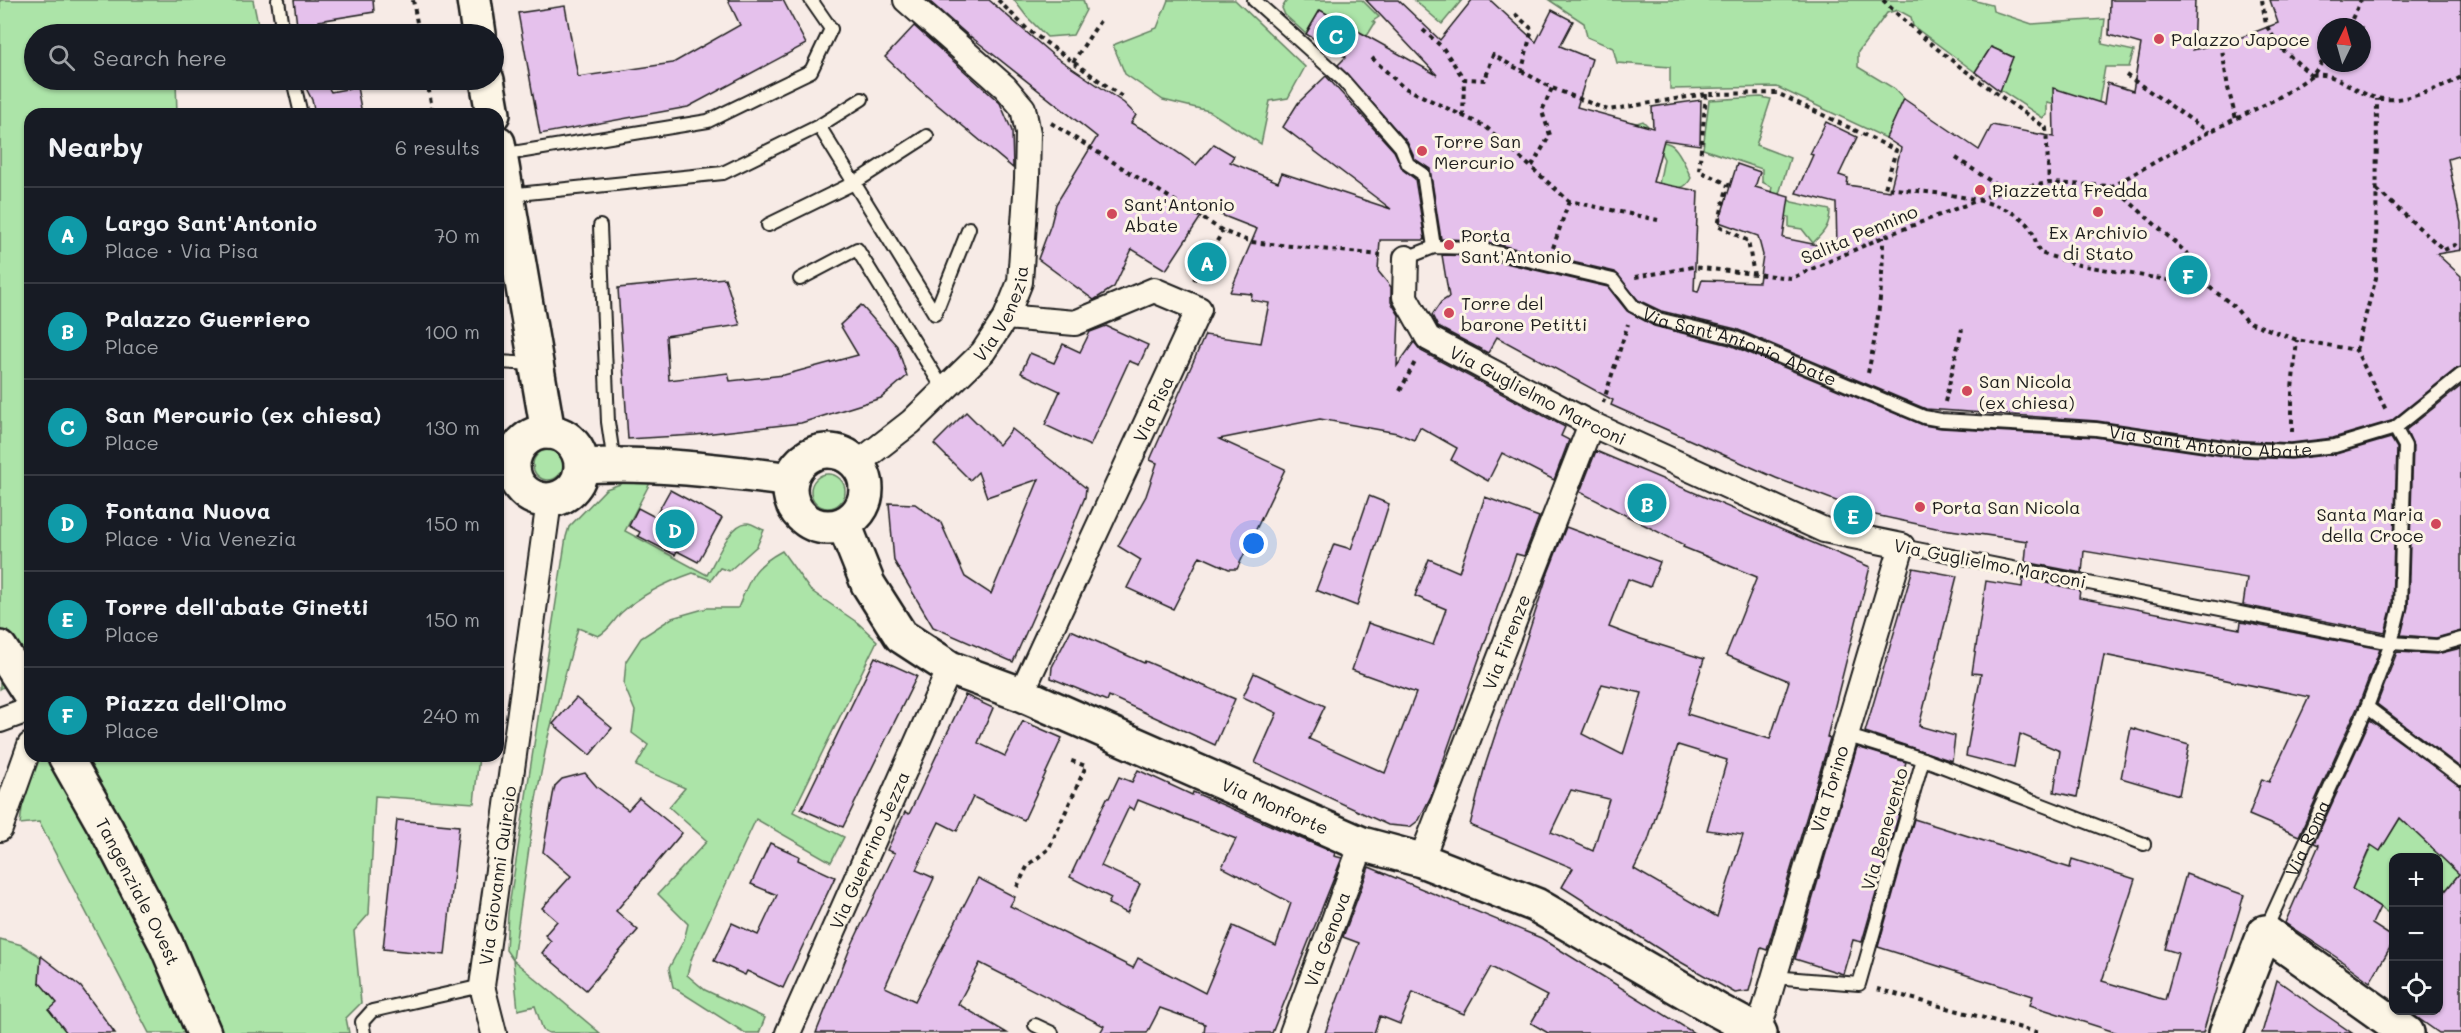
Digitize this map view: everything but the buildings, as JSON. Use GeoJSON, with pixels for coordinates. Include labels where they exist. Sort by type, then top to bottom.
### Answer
{"type":"FeatureCollection","features":[{"type":"Feature","properties":{"kind":"street"},"geometry":{"type":"LineString","coordinates":[[474,0],[478,24]]}},
{"type":"Feature","properties":{"kind":"street"},"geometry":{"type":"LineString","coordinates":[[906,0],[1005,87],[1023,108]]}},
{"type":"Feature","properties":{"kind":"street"},"geometry":{"type":"LineString","coordinates":[[489,90],[492,108]]}},
{"type":"Feature","properties":{"kind":"street","name":"Via Venezia"},"geometry":{"type":"LineString","coordinates":[[857,464],[911,422],[983,352],[1006,317],[1020,282],[1024,243],[1028,133],[1023,108]]}},
{"type":"Feature","properties":{"kind":"street"},"geometry":{"type":"LineString","coordinates":[[504,178],[548,432]]}},
{"type":"Feature","properties":{"kind":"street","name":"Via Guglielmo Marconi"},"geometry":{"type":"LineString","coordinates":[[1406,258],[1405,297],[1428,338],[1591,424],[1824,530],[1902,546]]}},
{"type":"Feature","properties":{"kind":"street"},"geometry":{"type":"LineString","coordinates":[[1006,317],[1075,323],[1154,290],[1181,301]]}},
{"type":"Feature","properties":{"kind":"street","name":"Via Pisa"},"geometry":{"type":"LineString","coordinates":[[1021,694],[1199,309],[1181,301]]}},
{"type":"Feature","properties":{"kind":"street","name":"Via Firenze"},"geometry":{"type":"LineString","coordinates":[[1421,860],[1591,424]]}},
{"type":"Feature","properties":{"kind":"street"},"geometry":{"type":"LineString","coordinates":[[548,432],[565,436],[577,449],[582,465],[578,483],[566,496],[549,501],[531,497],[505,469],[516,450],[530,436],[548,432]]}},
{"type":"Feature","properties":{"kind":"street"},"geometry":{"type":"LineString","coordinates":[[828,451],[844,454],[857,464],[864,477],[866,490],[864,504],[856,516],[844,524],[832,527],[809,522],[800,514],[793,504],[790,492],[791,480],[798,465],[811,455],[828,451]]}},
{"type":"Feature","properties":{"kind":"street"},"geometry":{"type":"LineString","coordinates":[[582,465],[614,464],[719,471],[791,480]]}},
{"type":"Feature","properties":{"kind":"street","name":"Via Giovanni Quircio"},"geometry":{"type":"LineString","coordinates":[[494,1033],[482,986],[549,501]]}},
{"type":"Feature","properties":{"kind":"street","name":"Via Monforte"},"geometry":{"type":"LineString","coordinates":[[844,524],[868,584],[901,636],[950,668],[1021,694],[1362,844],[1421,860],[1536,905],[1759,1033]]}},
{"type":"Feature","properties":{"kind":"street","name":"Via Torino"},"geometry":{"type":"LineString","coordinates":[[1759,1033],[1773,977],[1902,546]]}},
{"type":"Feature","properties":{"kind":"street"},"geometry":{"type":"LineString","coordinates":[[0,648],[24,685]]}},
{"type":"Feature","properties":{"kind":"street","name":"Via Guerrino Jezza"},"geometry":{"type":"LineString","coordinates":[[788,1033],[950,668]]}},
{"type":"Feature","properties":{"kind":"street"},"geometry":{"type":"LineString","coordinates":[[0,720],[24,711]]}},
{"type":"Feature","properties":{"kind":"street"},"geometry":{"type":"LineString","coordinates":[[0,829],[4,798],[24,757]]}},
{"type":"Feature","properties":{"kind":"street","name":"Tangenziale Ovest"},"geometry":{"type":"LineString","coordinates":[[68,762],[107,830],[166,944],[204,1033]]}},
{"type":"Feature","properties":{"kind":"street","name":"Via Genova"},"geometry":{"type":"LineString","coordinates":[[1292,1033],[1362,844]]}},
{"type":"Feature","properties":{"kind":"street"},"geometry":{"type":"LineString","coordinates":[[2265,932],[2407,1033]]}},
{"type":"Feature","properties":{"kind":"street","name":"Via Roma"},"geometry":{"type":"LineString","coordinates":[[2226,1033],[2265,932]]}},
{"type":"Feature","properties":{"kind":"lane"},"geometry":{"type":"LineString","coordinates":[[279,0],[282,24]]}},
{"type":"Feature","properties":{"kind":"lane"},"geometry":{"type":"LineString","coordinates":[[504,148],[708,121],[811,71],[831,29],[811,0]]}},
{"type":"Feature","properties":{"kind":"lane"},"geometry":{"type":"LineString","coordinates":[[1254,0],[1342,79],[1401,147],[1408,164],[1423,174],[1434,247]]}},
{"type":"Feature","properties":{"kind":"lane"},"geometry":{"type":"LineString","coordinates":[[295,90],[300,108]]}},
{"type":"Feature","properties":{"kind":"lane"},"geometry":{"type":"LineString","coordinates":[[507,195],[723,173],[819,126],[862,99]]}},
{"type":"Feature","properties":{"kind":"lane"},"geometry":{"type":"LineString","coordinates":[[819,126],[935,314],[969,228]]}},
{"type":"Feature","properties":{"kind":"lane"},"geometry":{"type":"LineString","coordinates":[[768,225],[854,183],[927,136]]}},
{"type":"Feature","properties":{"kind":"lane"},"geometry":{"type":"LineString","coordinates":[[600,226],[608,422],[614,464]]}},
{"type":"Feature","properties":{"kind":"lane"},"geometry":{"type":"LineString","coordinates":[[1406,258],[1434,247],[1477,248],[1613,280]]}},
{"type":"Feature","properties":{"kind":"lane"},"geometry":{"type":"LineString","coordinates":[[800,279],[857,249],[944,390]]}},
{"type":"Feature","properties":{"kind":"lane","name":"Via Sant'Antonio Abate"},"geometry":{"type":"LineString","coordinates":[[1613,280],[1633,306],[1658,319],[1733,337],[1924,417],[1941,420],[2096,429],[2225,448],[2291,451],[2335,446],[2395,428],[2461,375]]}},
{"type":"Feature","properties":{"kind":"lane"},"geometry":{"type":"LineString","coordinates":[[504,362],[536,364]]}},
{"type":"Feature","properties":{"kind":"lane","name":"Via Roma"},"geometry":{"type":"LineString","coordinates":[[2265,932],[2367,707],[2391,643],[2400,607],[2405,446],[2395,428]]}},
{"type":"Feature","properties":{"kind":"lane","name":"Via Guglielmo Marconi"},"geometry":{"type":"LineString","coordinates":[[1902,546],[2391,643],[2437,646],[2461,639]]}},
{"type":"Feature","properties":{"kind":"lane"},"geometry":{"type":"LineString","coordinates":[[2367,707],[2461,778]]}},
{"type":"Feature","properties":{"kind":"lane"},"geometry":{"type":"LineString","coordinates":[[1845,735],[1923,759]]}},
{"type":"Feature","properties":{"kind":"lane","name":"Via Benevento"},"geometry":{"type":"LineString","coordinates":[[1859,984],[1923,759],[2144,844]]}},
{"type":"Feature","properties":{"kind":"lane"},"geometry":{"type":"LineString","coordinates":[[1773,977],[1859,984]]}},
{"type":"Feature","properties":{"kind":"lane"},"geometry":{"type":"LineString","coordinates":[[364,1033],[362,1022],[372,1011],[482,986]]}},
{"type":"Feature","properties":{"kind":"lane"},"geometry":{"type":"LineString","coordinates":[[1035,1025],[1052,1033]]}},
{"type":"Feature","properties":{"kind":"path"},"geometry":{"type":"LineString","coordinates":[[413,0],[417,24]]}},
{"type":"Feature","properties":{"kind":"path"},"geometry":{"type":"LineString","coordinates":[[998,0],[1027,29],[1125,99]]}},
{"type":"Feature","properties":{"kind":"path"},"geometry":{"type":"LineString","coordinates":[[1883,0],[1908,26],[1952,62],[2046,128],[2049,183]]}},
{"type":"Feature","properties":{"kind":"path"},"geometry":{"type":"LineString","coordinates":[[2262,0],[2266,25],[2279,46],[2312,76]]}},
{"type":"Feature","properties":{"kind":"path"},"geometry":{"type":"LineString","coordinates":[[2352,18],[2361,0]]}},
{"type":"Feature","properties":{"kind":"path"},"geometry":{"type":"LineString","coordinates":[[1515,14],[1532,29],[1522,70]]}},
{"type":"Feature","properties":{"kind":"path"},"geometry":{"type":"LineString","coordinates":[[1072,62],[1100,21]]}},
{"type":"Feature","properties":{"kind":"path"},"geometry":{"type":"LineString","coordinates":[[1423,30],[1443,48],[1464,79],[1463,116]]}},
{"type":"Feature","properties":{"kind":"path"},"geometry":{"type":"LineString","coordinates":[[2221,43],[2236,120]]}},
{"type":"Feature","properties":{"kind":"path"},"geometry":{"type":"LineString","coordinates":[[1464,79],[1485,80],[1493,55],[1552,88],[1608,110],[1706,94],[1777,93],[1896,150],[1885,188],[1977,199],[2028,224],[2040,253],[2079,265],[2209,287],[2234,306],[2246,321],[2297,340],[2356,350]]}},
{"type":"Feature","properties":{"kind":"path"},"geometry":{"type":"LineString","coordinates":[[1372,58],[1403,87],[1486,127],[1569,201],[1658,220]]}},
{"type":"Feature","properties":{"kind":"path"},"geometry":{"type":"LineString","coordinates":[[2312,76],[2317,69]]}},
{"type":"Feature","properties":{"kind":"path"},"geometry":{"type":"LineString","coordinates":[[2209,287],[2200,265],[2112,186],[2208,132],[2276,99],[2312,76],[2324,73],[2377,99],[2415,97],[2461,77]]}},
{"type":"Feature","properties":{"kind":"path"},"geometry":{"type":"LineString","coordinates":[[2126,75],[2208,132]]}},
{"type":"Feature","properties":{"kind":"path"},"geometry":{"type":"LineString","coordinates":[[1532,166],[1550,135],[1542,111],[1552,88]]}},
{"type":"Feature","properties":{"kind":"path"},"geometry":{"type":"LineString","coordinates":[[429,90],[432,108]]}},
{"type":"Feature","properties":{"kind":"path"},"geometry":{"type":"LineString","coordinates":[[1706,94],[1699,171],[1728,184],[1718,225],[1748,241],[1754,275]]}},
{"type":"Feature","properties":{"kind":"path"},"geometry":{"type":"LineString","coordinates":[[2377,99],[2376,278],[2356,350],[2395,428]]}},
{"type":"Feature","properties":{"kind":"path"},"geometry":{"type":"LineString","coordinates":[[1023,108],[1064,130],[1223,231],[1251,242],[1406,258]]}},
{"type":"Feature","properties":{"kind":"path"},"geometry":{"type":"LineString","coordinates":[[1956,158],[2004,190]]}},
{"type":"Feature","properties":{"kind":"path","name":"Salita Pennino"},"geometry":{"type":"LineString","coordinates":[[1613,280],[1693,267],[1792,278],[1883,237],[2004,190],[2049,183],[2112,186]]}},
{"type":"Feature","properties":{"kind":"path"},"geometry":{"type":"LineString","coordinates":[[2376,189],[2444,250],[2455,245],[2461,250]]}},
{"type":"Feature","properties":{"kind":"path"},"geometry":{"type":"LineString","coordinates":[[1547,266],[1569,201]]}},
{"type":"Feature","properties":{"kind":"path"},"geometry":{"type":"LineString","coordinates":[[1181,301],[1223,231]]}},
{"type":"Feature","properties":{"kind":"path"},"geometry":{"type":"LineString","coordinates":[[1864,391],[1879,323],[1883,281],[1883,237]]}},
{"type":"Feature","properties":{"kind":"path"},"geometry":{"type":"LineString","coordinates":[[1591,424],[1607,395],[1633,306]]}},
{"type":"Feature","properties":{"kind":"path"},"geometry":{"type":"LineString","coordinates":[[1941,420],[1962,329]]}},
{"type":"Feature","properties":{"kind":"path"},"geometry":{"type":"LineString","coordinates":[[1400,391],[1428,338]]}},
{"type":"Feature","properties":{"kind":"path"},"geometry":{"type":"LineString","coordinates":[[2291,451],[2292,389],[2297,340]]}},
{"type":"Feature","properties":{"kind":"path"},"geometry":{"type":"LineString","coordinates":[[1017,887],[1028,865],[1049,849],[1086,766],[1070,760]]}},
{"type":"Feature","properties":{"kind":"path"},"geometry":{"type":"LineString","coordinates":[[1859,984],[2040,1033]]}},
{"type":"Feature","properties":{"kind":"green space"},"geometry":{"type":"Polygon","coordinates":[[[0,0],[253,0],[258,24],[24,24],[24,90],[176,90],[177,108],[24,108],[24,673],[0,689],[0,0]]]}},
{"type":"Feature","properties":{"kind":"green space"},"geometry":{"type":"Polygon","coordinates":[[[1014,0],[1083,0],[1086,10],[1073,35],[1047,37],[1014,0]]]}},
{"type":"Feature","properties":{"kind":"green space"},"geometry":{"type":"Polygon","coordinates":[[[1168,0],[1235,0],[1305,67],[1288,98],[1270,101],[1261,144],[1209,111],[1163,100],[1125,74],[1113,45],[1157,28],[1168,0]]]}},
{"type":"Feature","properties":{"kind":"green space"},"geometry":{"type":"Polygon","coordinates":[[[1287,0],[1362,0],[1379,17],[1373,21],[1375,23],[1367,36],[1320,10],[1306,34],[1285,15],[1282,8],[1287,0]]]}},
{"type":"Feature","properties":{"kind":"green space"},"geometry":{"type":"Polygon","coordinates":[[[1414,0],[1462,0],[1442,24],[1414,0]]]}},
{"type":"Feature","properties":{"kind":"green space"},"geometry":{"type":"Polygon","coordinates":[[[1549,0],[1972,0],[1992,5],[1993,11],[2032,24],[2105,19],[2102,44],[2134,51],[2129,67],[2105,67],[2097,114],[2047,103],[2047,115],[2043,118],[1999,89],[2013,57],[1991,47],[1975,72],[1913,26],[1911,17],[1898,10],[1887,13],[1858,52],[1858,67],[1895,89],[1904,99],[1886,138],[1777,87],[1670,89],[1670,67],[1617,63],[1613,48],[1587,37],[1584,23],[1549,0]]]}},
{"type":"Feature","properties":{"kind":"green space"},"geometry":{"type":"Polygon","coordinates":[[[1761,97],[1771,99],[1756,145],[1790,158],[1779,194],[1792,202],[1830,210],[1826,228],[1813,243],[1802,229],[1789,227],[1789,217],[1767,212],[1772,187],[1762,182],[1762,169],[1703,149],[1709,100],[1761,97]]]}},
{"type":"Feature","properties":{"kind":"green space"},"geometry":{"type":"Polygon","coordinates":[[[1625,121],[1637,123],[1643,121],[1649,127],[1647,136],[1670,144],[1677,150],[1691,178],[1685,186],[1678,188],[1659,184],[1664,159],[1661,153],[1648,152],[1625,121]]]}},
{"type":"Feature","properties":{"kind":"green space"},"geometry":{"type":"Polygon","coordinates":[[[548,450],[554,451],[562,459],[562,471],[554,479],[548,480],[542,479],[534,471],[533,465],[534,459],[542,451],[548,450]]]}},
{"type":"Feature","properties":{"kind":"green space"},"geometry":{"type":"Polygon","coordinates":[[[828,474],[840,479],[845,491],[840,503],[828,508],[816,503],[811,491],[816,479],[828,474]]]}},
{"type":"Feature","properties":{"kind":"green space"},"geometry":{"type":"Polygon","coordinates":[[[629,481],[650,483],[625,531],[707,575],[735,529],[747,523],[764,530],[757,546],[729,571],[720,568],[711,580],[693,573],[664,585],[629,606],[598,636],[578,628],[548,737],[536,799],[513,960],[506,950],[508,913],[569,527],[606,489],[629,481]]]}},
{"type":"Feature","properties":{"kind":"green space"},"geometry":{"type":"Polygon","coordinates":[[[782,551],[810,590],[858,623],[877,641],[793,812],[844,837],[831,862],[756,819],[692,957],[687,975],[705,990],[765,1018],[759,1033],[745,1033],[673,987],[669,968],[684,940],[688,924],[658,894],[707,841],[669,807],[685,788],[636,766],[648,745],[632,733],[635,711],[624,685],[626,661],[641,638],[672,618],[707,608],[738,608],[758,568],[782,551]]]}},
{"type":"Feature","properties":{"kind":"green space"},"geometry":{"type":"Polygon","coordinates":[[[31,762],[478,762],[474,803],[375,796],[369,914],[354,931],[361,1003],[346,1018],[349,1033],[149,1033],[39,822],[20,824],[26,776],[31,762]]]}},
{"type":"Feature","properties":{"kind":"green space"},"geometry":{"type":"Polygon","coordinates":[[[2400,818],[2440,853],[2389,853],[2389,913],[2352,889],[2372,845],[2380,850],[2400,818]]]}},
{"type":"Feature","properties":{"kind":"green space"},"geometry":{"type":"Polygon","coordinates":[[[2443,856],[2461,872],[2443,894],[2443,856]]]}},
{"type":"Feature","properties":{"kind":"green space"},"geometry":{"type":"Polygon","coordinates":[[[0,939],[22,945],[38,955],[103,1033],[0,1033],[0,939]]]}},
{"type":"Feature","properties":{"kind":"green space"},"geometry":{"type":"Polygon","coordinates":[[[513,960],[600,1033],[549,1033],[543,1030],[535,1006],[518,1010],[513,960]]]}},
{"type":"Feature","properties":{"kind":"place","name":"San Mercurio (ex chiesa)"},"geometry":{"type":"Point","coordinates":[1336,35]}},
{"type":"Feature","properties":{"kind":"place","name":"Palazzo Japoce"},"geometry":{"type":"Point","coordinates":[2159,39]}},
{"type":"Feature","properties":{"kind":"place","name":"Torre San Mercurio"},"geometry":{"type":"Point","coordinates":[1422,151]}},
{"type":"Feature","properties":{"kind":"place","name":"Piazzetta Fredda"},"geometry":{"type":"Point","coordinates":[1980,190]}},
{"type":"Feature","properties":{"kind":"place","name":"Ex Archivio di Stato"},"geometry":{"type":"Point","coordinates":[2098,212]}},
{"type":"Feature","properties":{"kind":"place","name":"Sant'Antonio Abate"},"geometry":{"type":"Point","coordinates":[1112,214]}},
{"type":"Feature","properties":{"kind":"place","name":"Porta Sant'Antonio"},"geometry":{"type":"Point","coordinates":[1449,245]}},
{"type":"Feature","properties":{"kind":"place","name":"Largo Sant'Antonio"},"geometry":{"type":"Point","coordinates":[1207,262]}},
{"type":"Feature","properties":{"kind":"place","name":"Piazza dell'Olmo"},"geometry":{"type":"Point","coordinates":[2188,275]}},
{"type":"Feature","properties":{"kind":"place","name":"Torre del barone Petitti"},"geometry":{"type":"Point","coordinates":[1449,313]}},
{"type":"Feature","properties":{"kind":"place","name":"San Nicola (ex chiesa)"},"geometry":{"type":"Point","coordinates":[1967,391]}},
{"type":"Feature","properties":{"kind":"place","name":"Palazzo Guerriero"},"geometry":{"type":"Point","coordinates":[1647,503]}},
{"type":"Feature","properties":{"kind":"place","name":"Porta San Nicola"},"geometry":{"type":"Point","coordinates":[1920,507]}},
{"type":"Feature","properties":{"kind":"place","name":"Torre dell'abate Ginetti"},"geometry":{"type":"Point","coordinates":[1853,515]}},
{"type":"Feature","properties":{"kind":"place","name":"Santa Maria della Croce"},"geometry":{"type":"Point","coordinates":[2436,524]}},
{"type":"Feature","properties":{"kind":"place","name":"Fontana Nuova"},"geometry":{"type":"Point","coordinates":[675,529]}}]}
